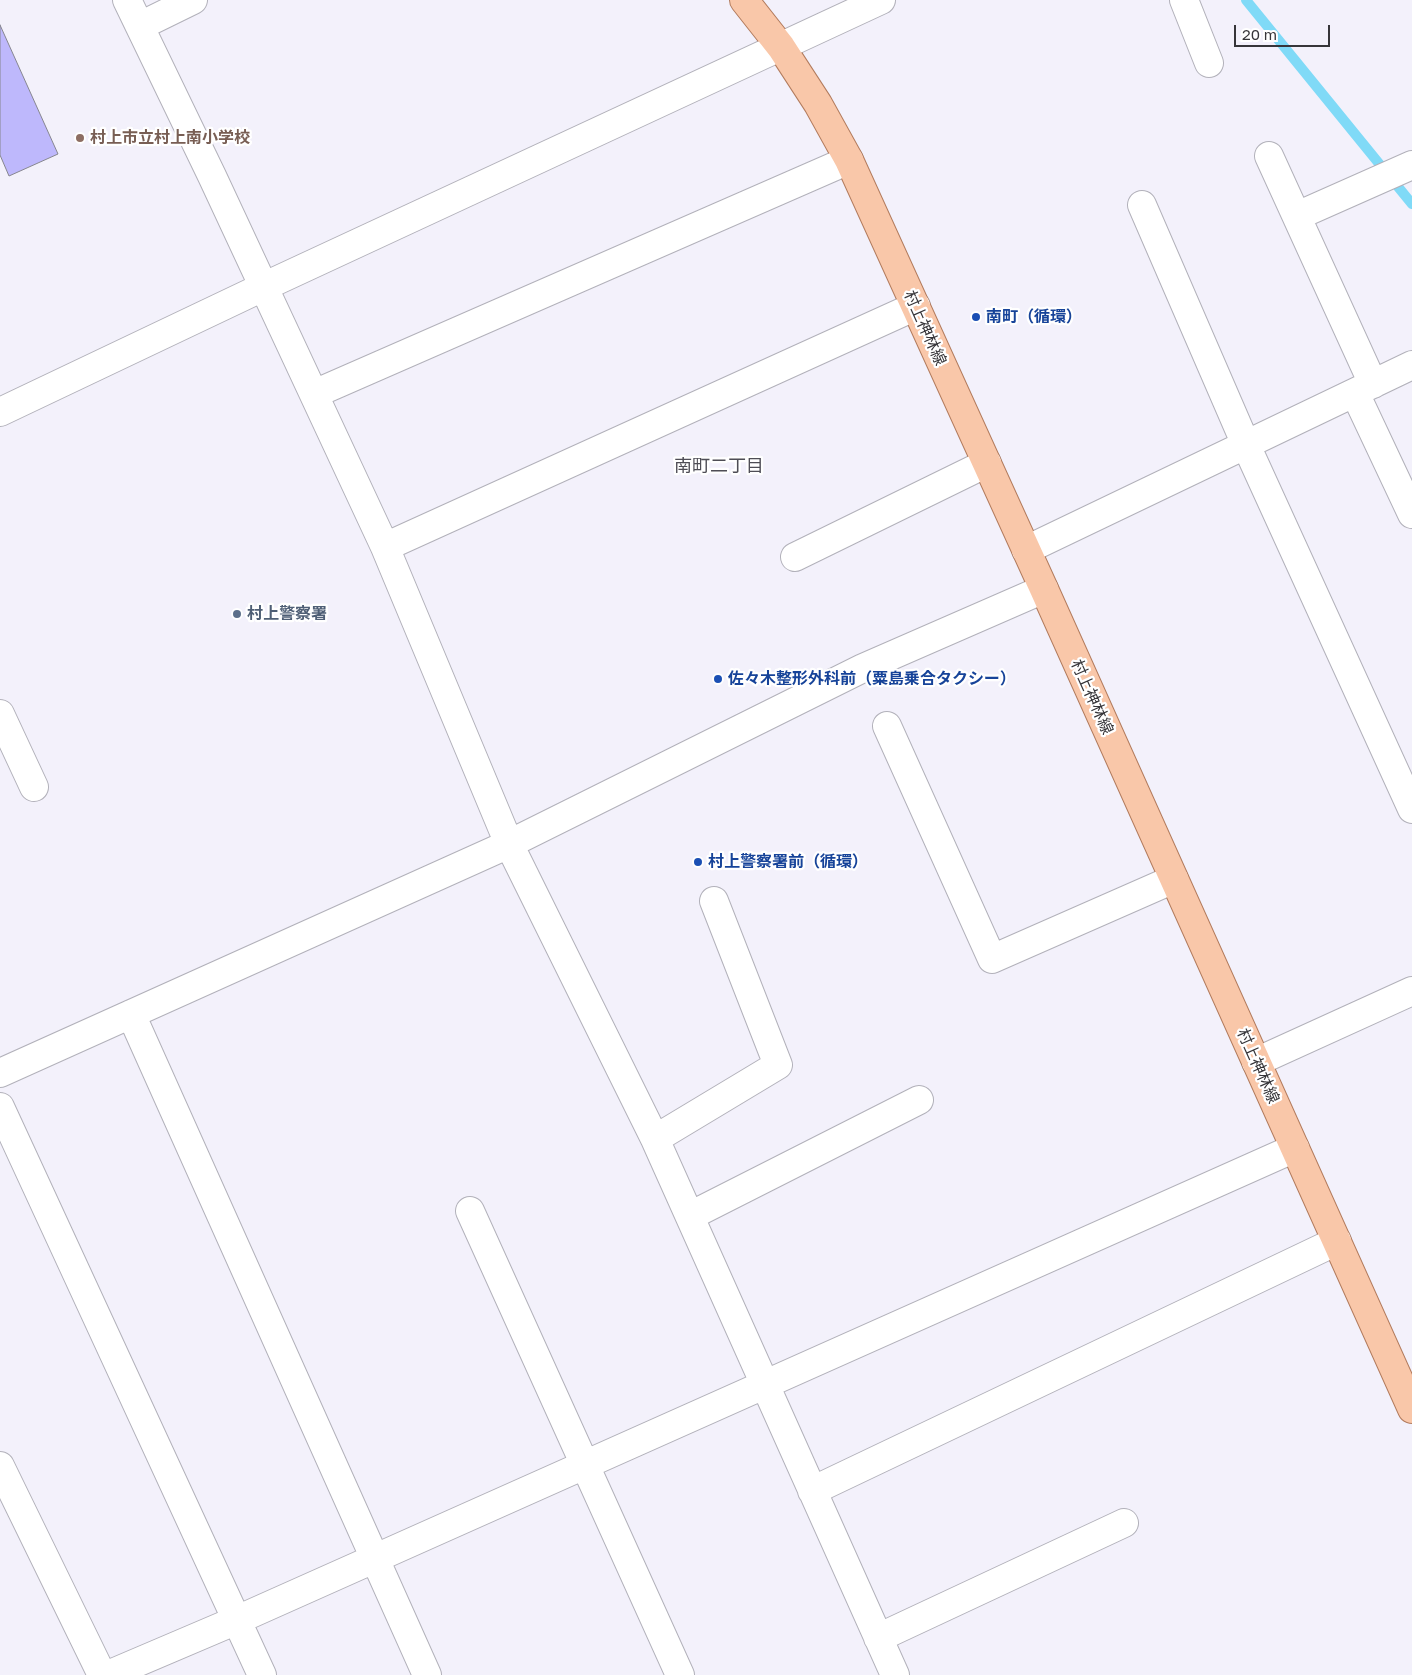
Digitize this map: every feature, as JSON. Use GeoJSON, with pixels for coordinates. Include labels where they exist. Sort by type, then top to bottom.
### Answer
{"type":"FeatureCollection","features":[{"type":"Feature","properties":{"kind":"main road","name":"村上神林線"},"geometry":{"type":"LineString","coordinates":[[744,0],[781,47],[818,104],[849,160],[1412,1409]]}},
{"type":"Feature","properties":{"kind":"street"},"geometry":{"type":"LineString","coordinates":[[127,0],[385,547],[509,844],[655,1138],[895,1675]]}},
{"type":"Feature","properties":{"kind":"street"},"geometry":{"type":"LineString","coordinates":[[140,26],[193,0]]}},
{"type":"Feature","properties":{"kind":"street"},"geometry":{"type":"LineString","coordinates":[[0,412],[263,287],[881,0]]}},
{"type":"Feature","properties":{"kind":"street"},"geometry":{"type":"LineString","coordinates":[[1184,0],[1209,63]]}},
{"type":"Feature","properties":{"kind":"street"},"geometry":{"type":"LineString","coordinates":[[1270,156],[1297,216],[1412,514]]}},
{"type":"Feature","properties":{"kind":"street"},"geometry":{"type":"LineString","coordinates":[[314,394],[849,160]]}},
{"type":"Feature","properties":{"kind":"street"},"geometry":{"type":"LineString","coordinates":[[1297,216],[1412,165]]}},
{"type":"Feature","properties":{"kind":"street"},"geometry":{"type":"LineString","coordinates":[[1142,204],[1246,445],[1408,791]]}},
{"type":"Feature","properties":{"kind":"street"},"geometry":{"type":"LineString","coordinates":[[385,547],[916,306]]}},
{"type":"Feature","properties":{"kind":"street"},"geometry":{"type":"LineString","coordinates":[[1026,550],[1412,365]]}},
{"type":"Feature","properties":{"kind":"street"},"geometry":{"type":"LineString","coordinates":[[795,557],[987,463]]}},
{"type":"Feature","properties":{"kind":"street"},"geometry":{"type":"LineString","coordinates":[[0,1073],[509,844],[863,668],[1044,589]]}},
{"type":"Feature","properties":{"kind":"street"},"geometry":{"type":"LineString","coordinates":[[0,714],[34,787]]}},
{"type":"Feature","properties":{"kind":"street"},"geometry":{"type":"LineString","coordinates":[[887,726],[992,959],[1174,879]]}},
{"type":"Feature","properties":{"kind":"street"},"geometry":{"type":"LineString","coordinates":[[655,1138],[778,1065],[714,901]]}},
{"type":"Feature","properties":{"kind":"street"},"geometry":{"type":"LineString","coordinates":[[1256,1062],[1412,991]]}},
{"type":"Feature","properties":{"kind":"street"},"geometry":{"type":"LineString","coordinates":[[131,1014],[426,1675]]}},
{"type":"Feature","properties":{"kind":"street"},"geometry":{"type":"LineString","coordinates":[[690,1216],[919,1100]]}},
{"type":"Feature","properties":{"kind":"street"},"geometry":{"type":"LineString","coordinates":[[0,1107],[262,1675]]}},
{"type":"Feature","properties":{"kind":"street"},"geometry":{"type":"LineString","coordinates":[[108,1675],[237,1620],[1295,1148]]}},
{"type":"Feature","properties":{"kind":"street"},"geometry":{"type":"LineString","coordinates":[[470,1211],[680,1675]]}},
{"type":"Feature","properties":{"kind":"street"},"geometry":{"type":"LineString","coordinates":[[812,1491],[1337,1241]]}},
{"type":"Feature","properties":{"kind":"street"},"geometry":{"type":"LineString","coordinates":[[0,1466],[102,1675]]}},
{"type":"Feature","properties":{"kind":"street"},"geometry":{"type":"LineString","coordinates":[[878,1638],[1124,1523]]}},
{"type":"Feature","properties":{"kind":"building"},"geometry":{"type":"Polygon","coordinates":[[[0,25],[58,154],[9,176],[0,155],[0,25]]]}},
{"type":"Feature","properties":{"kind":"waterway"},"geometry":{"type":"LineString","coordinates":[[1246,0],[1412,204]]}},
{"type":"Feature","properties":{"kind":"place","name":"村上市立村上南小学校"},"geometry":{"type":"Point","coordinates":[80,138]}},
{"type":"Feature","properties":{"kind":"place","name":"南町（循環）"},"geometry":{"type":"Point","coordinates":[976,317]}},
{"type":"Feature","properties":{"kind":"place","name":"村上警察署"},"geometry":{"type":"Point","coordinates":[237,614]}},
{"type":"Feature","properties":{"kind":"place","name":"佐々木整形外科前（粟島乗合タクシー）"},"geometry":{"type":"Point","coordinates":[718,679]}},
{"type":"Feature","properties":{"kind":"place","name":"村上警察署前（循環）"},"geometry":{"type":"Point","coordinates":[698,862]}},
{"type":"Feature","properties":{"kind":"district","name":"南町二丁目"},"geometry":{"type":"Point","coordinates":[719,466]}}]}
